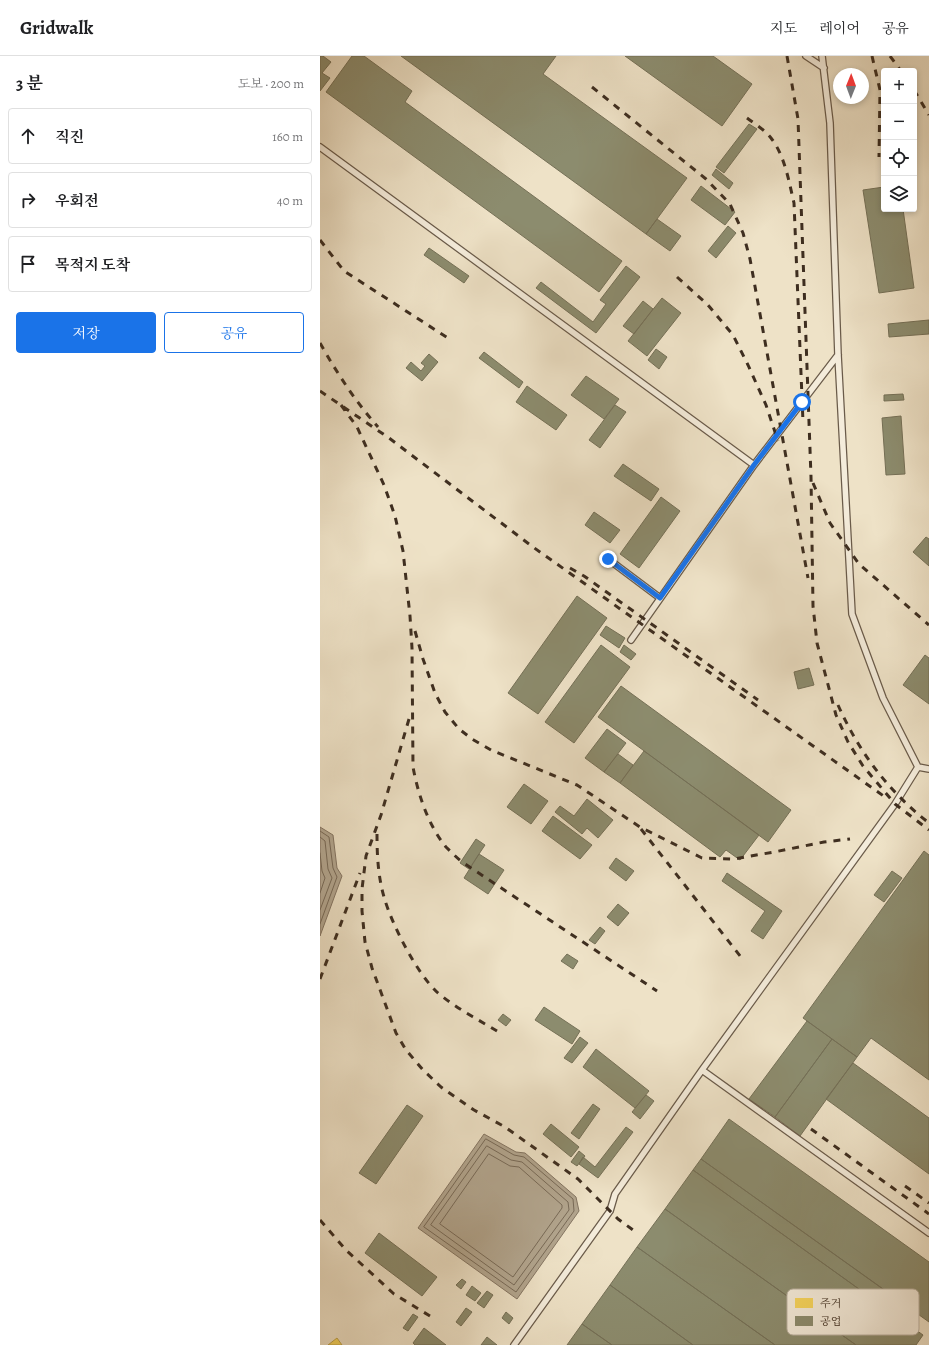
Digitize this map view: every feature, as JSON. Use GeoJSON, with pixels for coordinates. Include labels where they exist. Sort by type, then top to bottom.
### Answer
{"type":"FeatureCollection","features":[{"type":"Feature","properties":{"kind":"lane"},"geometry":{"type":"LineString","coordinates":[[806,56],[824,68]]}},
{"type":"Feature","properties":{"kind":"lane"},"geometry":{"type":"LineString","coordinates":[[822,56],[830,124],[838,355],[852,614],[883,698],[918,767]]}},
{"type":"Feature","properties":{"kind":"lane"},"geometry":{"type":"LineString","coordinates":[[320,147],[754,465]]}},
{"type":"Feature","properties":{"kind":"lane"},"geometry":{"type":"LineString","coordinates":[[631,640],[754,465],[838,355]]}},
{"type":"Feature","properties":{"kind":"lane"},"geometry":{"type":"LineString","coordinates":[[608,559],[660,598]]}},
{"type":"Feature","properties":{"kind":"lane"},"geometry":{"type":"LineString","coordinates":[[918,767],[929,769]]}},
{"type":"Feature","properties":{"kind":"lane"},"geometry":{"type":"LineString","coordinates":[[514,1345],[610,1212],[615,1194],[702,1070],[895,804],[918,767]]}},
{"type":"Feature","properties":{"kind":"lane"},"geometry":{"type":"LineString","coordinates":[[702,1070],[929,1233]]}},
{"type":"Feature","properties":{"kind":"water"},"geometry":{"type":"Polygon","coordinates":[[[320,827],[333,835],[337,868],[342,876],[320,936],[320,827]]]}},
{"type":"Feature","properties":{"kind":"water"},"geometry":{"type":"Polygon","coordinates":[[[484,1134],[516,1152],[525,1153],[576,1197],[579,1211],[517,1299],[418,1228],[484,1134]]]}},
{"type":"Feature","properties":{"kind":"building: 주거"},"geometry":{"type":"Polygon","coordinates":[[[337,1338],[342,1345],[328,1345],[337,1338]]]}},
{"type":"Feature","properties":{"kind":"building: 공업"},"geometry":{"type":"Polygon","coordinates":[[[320,56],[323,56],[331,62],[322,73],[330,78],[320,91],[320,56]]]}},
{"type":"Feature","properties":{"kind":"building: 공업"},"geometry":{"type":"Polygon","coordinates":[[[352,56],[364,56],[412,91],[405,102],[622,261],[599,292],[326,92],[352,56]]]}},
{"type":"Feature","properties":{"kind":"building: 공업"},"geometry":{"type":"Polygon","coordinates":[[[401,56],[556,56],[543,74],[687,178],[646,234],[401,56]]]}},
{"type":"Feature","properties":{"kind":"building: 공업"},"geometry":{"type":"Polygon","coordinates":[[[625,56],[713,56],[752,84],[722,126],[625,56]]]}},
{"type":"Feature","properties":{"kind":"building: 공업"},"geometry":{"type":"Polygon","coordinates":[[[749,124],[757,129],[724,173],[716,167],[749,124]]]}},
{"type":"Feature","properties":{"kind":"building: 공업"},"geometry":{"type":"Polygon","coordinates":[[[716,169],[733,183],[729,189],[712,175],[716,169]]]}},
{"type":"Feature","properties":{"kind":"building: 공업"},"geometry":{"type":"Polygon","coordinates":[[[701,186],[735,212],[725,225],[691,200],[701,186]]]}},
{"type":"Feature","properties":{"kind":"building: 공업"},"geometry":{"type":"Polygon","coordinates":[[[881,187],[881,212],[903,212],[914,288],[879,293],[863,190],[881,187]]]}},
{"type":"Feature","properties":{"kind":"building: 공업"},"geometry":{"type":"Polygon","coordinates":[[[657,219],[681,236],[670,251],[646,234],[657,219]]]}},
{"type":"Feature","properties":{"kind":"building: 공업"},"geometry":{"type":"Polygon","coordinates":[[[728,226],[736,233],[716,258],[708,251],[728,226]]]}},
{"type":"Feature","properties":{"kind":"building: 공업"},"geometry":{"type":"Polygon","coordinates":[[[429,248],[469,276],[464,283],[424,255],[429,248]]]}},
{"type":"Feature","properties":{"kind":"building: 공업"},"geometry":{"type":"Polygon","coordinates":[[[626,266],[640,277],[596,333],[536,288],[541,282],[593,322],[606,304],[600,300],[626,266]]]}},
{"type":"Feature","properties":{"kind":"building: 공업"},"geometry":{"type":"Polygon","coordinates":[[[662,298],[681,313],[647,356],[628,341],[662,298]]]}},
{"type":"Feature","properties":{"kind":"building: 공업"},"geometry":{"type":"Polygon","coordinates":[[[643,301],[653,309],[634,334],[623,326],[643,301]]]}},
{"type":"Feature","properties":{"kind":"building: 공업"},"geometry":{"type":"Polygon","coordinates":[[[929,320],[929,334],[889,337],[888,324],[929,320]]]}},
{"type":"Feature","properties":{"kind":"building: 공업"},"geometry":{"type":"Polygon","coordinates":[[[656,349],[667,357],[659,369],[648,360],[656,349]]]}},
{"type":"Feature","properties":{"kind":"building: 공업"},"geometry":{"type":"Polygon","coordinates":[[[484,352],[523,382],[519,388],[479,358],[484,352]]]}},
{"type":"Feature","properties":{"kind":"building: 공업"},"geometry":{"type":"Polygon","coordinates":[[[429,354],[438,362],[422,381],[406,368],[411,362],[421,371],[425,366],[421,363],[429,354]]]}},
{"type":"Feature","properties":{"kind":"building: 공업"},"geometry":{"type":"Polygon","coordinates":[[[586,376],[619,399],[604,419],[571,395],[586,376]]]}},
{"type":"Feature","properties":{"kind":"building: 공업"},"geometry":{"type":"Polygon","coordinates":[[[527,386],[567,415],[556,430],[516,402],[527,386]]]}},
{"type":"Feature","properties":{"kind":"building: 공업"},"geometry":{"type":"Polygon","coordinates":[[[903,394],[904,400],[884,401],[884,395],[903,394]]]}},
{"type":"Feature","properties":{"kind":"building: 공업"},"geometry":{"type":"Polygon","coordinates":[[[615,405],[626,412],[600,448],[589,440],[615,405]]]}},
{"type":"Feature","properties":{"kind":"building: 공업"},"geometry":{"type":"Polygon","coordinates":[[[901,416],[905,474],[886,475],[882,418],[901,416]]]}},
{"type":"Feature","properties":{"kind":"building: 공업"},"geometry":{"type":"Polygon","coordinates":[[[623,464],[659,489],[651,501],[614,476],[623,464]]]}},
{"type":"Feature","properties":{"kind":"building: 공업"},"geometry":{"type":"Polygon","coordinates":[[[661,497],[680,511],[639,568],[620,554],[661,497]]]}},
{"type":"Feature","properties":{"kind":"building: 공업"},"geometry":{"type":"Polygon","coordinates":[[[594,512],[620,530],[610,543],[585,525],[594,512]]]}},
{"type":"Feature","properties":{"kind":"building: 공업"},"geometry":{"type":"Polygon","coordinates":[[[926,537],[929,539],[929,566],[913,552],[926,537]]]}},
{"type":"Feature","properties":{"kind":"building: 공업"},"geometry":{"type":"Polygon","coordinates":[[[577,596],[607,618],[538,714],[508,693],[577,596]]]}},
{"type":"Feature","properties":{"kind":"building: 공업"},"geometry":{"type":"Polygon","coordinates":[[[606,626],[625,638],[619,648],[600,635],[606,626]]]}},
{"type":"Feature","properties":{"kind":"building: 공업"},"geometry":{"type":"Polygon","coordinates":[[[601,645],[630,667],[574,743],[545,722],[601,645]]]}},
{"type":"Feature","properties":{"kind":"building: 공업"},"geometry":{"type":"Polygon","coordinates":[[[624,645],[636,654],[631,660],[620,652],[624,645]]]}},
{"type":"Feature","properties":{"kind":"building: 공업"},"geometry":{"type":"Polygon","coordinates":[[[925,655],[929,658],[929,704],[903,685],[925,655]]]}},
{"type":"Feature","properties":{"kind":"building: 공업"},"geometry":{"type":"Polygon","coordinates":[[[809,668],[814,685],[798,689],[794,672],[809,668]]]}},
{"type":"Feature","properties":{"kind":"building: 공업"},"geometry":{"type":"Polygon","coordinates":[[[621,686],[791,810],[768,842],[598,717],[621,686]]]}},
{"type":"Feature","properties":{"kind":"building: 공업"},"geometry":{"type":"Polygon","coordinates":[[[607,729],[626,743],[604,772],[585,758],[607,729]]]}},
{"type":"Feature","properties":{"kind":"building: 공업"},"geometry":{"type":"Polygon","coordinates":[[[644,751],[759,835],[740,860],[726,850],[720,857],[620,783],[644,751]]]}},
{"type":"Feature","properties":{"kind":"building: 공업"},"geometry":{"type":"Polygon","coordinates":[[[618,754],[633,765],[620,783],[604,772],[618,754]]]}},
{"type":"Feature","properties":{"kind":"building: 공업"},"geometry":{"type":"Polygon","coordinates":[[[524,784],[548,801],[531,824],[507,807],[524,784]]]}},
{"type":"Feature","properties":{"kind":"building: 공업"},"geometry":{"type":"Polygon","coordinates":[[[587,799],[613,820],[598,838],[587,828],[582,834],[555,812],[560,806],[574,816],[587,799]]]}},
{"type":"Feature","properties":{"kind":"building: 공업"},"geometry":{"type":"Polygon","coordinates":[[[553,816],[592,845],[580,859],[542,831],[553,816]]]}},
{"type":"Feature","properties":{"kind":"building: 공업"},"geometry":{"type":"Polygon","coordinates":[[[476,839],[485,845],[469,869],[460,863],[476,839]]]}},
{"type":"Feature","properties":{"kind":"building: 공업"},"geometry":{"type":"Polygon","coordinates":[[[924,851],[929,855],[929,1080],[871,1038],[857,1057],[803,1018],[924,851]]]}},
{"type":"Feature","properties":{"kind":"building: 공업"},"geometry":{"type":"Polygon","coordinates":[[[479,854],[504,870],[488,894],[464,878],[479,854]]]}},
{"type":"Feature","properties":{"kind":"building: 공업"},"geometry":{"type":"Polygon","coordinates":[[[616,858],[634,871],[626,881],[609,868],[616,858]]]}},
{"type":"Feature","properties":{"kind":"building: 공업"},"geometry":{"type":"Polygon","coordinates":[[[892,871],[902,878],[884,902],[874,895],[892,871]]]}},
{"type":"Feature","properties":{"kind":"building: 공업"},"geometry":{"type":"Polygon","coordinates":[[[727,873],[782,911],[763,939],[751,931],[765,911],[722,881],[727,873]]]}},
{"type":"Feature","properties":{"kind":"building: 공업"},"geometry":{"type":"Polygon","coordinates":[[[618,904],[629,913],[618,926],[607,917],[618,904]]]}},
{"type":"Feature","properties":{"kind":"building: 공업"},"geometry":{"type":"Polygon","coordinates":[[[600,927],[605,931],[595,944],[589,940],[600,927]]]}},
{"type":"Feature","properties":{"kind":"building: 공업"},"geometry":{"type":"Polygon","coordinates":[[[567,954],[578,961],[573,969],[561,961],[567,954]]]}},
{"type":"Feature","properties":{"kind":"building: 공업"},"geometry":{"type":"Polygon","coordinates":[[[544,1007],[580,1031],[572,1044],[535,1020],[544,1007]]]}},
{"type":"Feature","properties":{"kind":"building: 공업"},"geometry":{"type":"Polygon","coordinates":[[[503,1014],[511,1020],[506,1026],[498,1020],[503,1014]]]}},
{"type":"Feature","properties":{"kind":"building: 공업"},"geometry":{"type":"Polygon","coordinates":[[[807,1021],[832,1039],[775,1117],[749,1099],[807,1021]]]}},
{"type":"Feature","properties":{"kind":"building: 공업"},"geometry":{"type":"Polygon","coordinates":[[[580,1037],[588,1043],[572,1063],[564,1058],[580,1037]]]}},
{"type":"Feature","properties":{"kind":"building: 공업"},"geometry":{"type":"Polygon","coordinates":[[[832,1039],[857,1057],[800,1136],[775,1117],[832,1039]]]}},
{"type":"Feature","properties":{"kind":"building: 공업"},"geometry":{"type":"Polygon","coordinates":[[[596,1049],[649,1091],[635,1108],[583,1067],[596,1049]]]}},
{"type":"Feature","properties":{"kind":"building: 공업"},"geometry":{"type":"Polygon","coordinates":[[[853,1063],[929,1118],[929,1174],[826,1099],[853,1063]]]}},
{"type":"Feature","properties":{"kind":"building: 공업"},"geometry":{"type":"Polygon","coordinates":[[[646,1095],[654,1101],[640,1119],[632,1112],[646,1095]]]}},
{"type":"Feature","properties":{"kind":"building: 공업"},"geometry":{"type":"Polygon","coordinates":[[[593,1104],[600,1109],[579,1139],[571,1133],[593,1104]]]}},
{"type":"Feature","properties":{"kind":"building: 공업"},"geometry":{"type":"Polygon","coordinates":[[[407,1105],[423,1116],[376,1184],[359,1173],[407,1105]]]}},
{"type":"Feature","properties":{"kind":"building: 공업"},"geometry":{"type":"Polygon","coordinates":[[[729,1119],[929,1262],[929,1322],[919,1315],[919,1289],[883,1289],[701,1159],[729,1119]]]}},
{"type":"Feature","properties":{"kind":"building: 공업"},"geometry":{"type":"Polygon","coordinates":[[[551,1124],[579,1147],[571,1157],[543,1134],[551,1124]]]}},
{"type":"Feature","properties":{"kind":"building: 공업"},"geometry":{"type":"Polygon","coordinates":[[[626,1127],[633,1132],[598,1178],[579,1164],[583,1157],[595,1167],[626,1127]]]}},
{"type":"Feature","properties":{"kind":"building: 공업"},"geometry":{"type":"Polygon","coordinates":[[[579,1151],[585,1156],[577,1166],[571,1162],[579,1151]]]}},
{"type":"Feature","properties":{"kind":"building: 공업"},"geometry":{"type":"Polygon","coordinates":[[[701,1159],[883,1289],[859,1289],[693,1170],[701,1159]]]}},
{"type":"Feature","properties":{"kind":"building: 공업"},"geometry":{"type":"Polygon","coordinates":[[[693,1170],[859,1289],[787,1289],[787,1296],[665,1209],[693,1170]]]}},
{"type":"Feature","properties":{"kind":"building: 공업"},"geometry":{"type":"Polygon","coordinates":[[[665,1209],[787,1296],[787,1335],[842,1335],[856,1345],[775,1345],[637,1247],[665,1209]]]}},
{"type":"Feature","properties":{"kind":"building: 공업"},"geometry":{"type":"Polygon","coordinates":[[[379,1233],[437,1277],[422,1296],[365,1253],[379,1233]]]}},
{"type":"Feature","properties":{"kind":"building: 공업"},"geometry":{"type":"Polygon","coordinates":[[[637,1247],[775,1345],[693,1345],[610,1285],[637,1247]]]}},
{"type":"Feature","properties":{"kind":"building: 공업"},"geometry":{"type":"Polygon","coordinates":[[[462,1279],[466,1282],[461,1289],[456,1285],[462,1279]]]}},
{"type":"Feature","properties":{"kind":"building: 공업"},"geometry":{"type":"Polygon","coordinates":[[[610,1285],[693,1345],[612,1345],[582,1324],[610,1285]]]}},
{"type":"Feature","properties":{"kind":"building: 공업"},"geometry":{"type":"Polygon","coordinates":[[[472,1286],[481,1293],[475,1301],[466,1295],[472,1286]]]}},
{"type":"Feature","properties":{"kind":"building: 공업"},"geometry":{"type":"Polygon","coordinates":[[[487,1291],[493,1295],[484,1308],[477,1303],[487,1291]]]}},
{"type":"Feature","properties":{"kind":"building: 공업"},"geometry":{"type":"Polygon","coordinates":[[[466,1308],[472,1312],[461,1326],[456,1322],[466,1308]]]}},
{"type":"Feature","properties":{"kind":"building: 공업"},"geometry":{"type":"Polygon","coordinates":[[[506,1312],[513,1318],[509,1324],[502,1318],[506,1312]]]}},
{"type":"Feature","properties":{"kind":"building: 공업"},"geometry":{"type":"Polygon","coordinates":[[[413,1314],[418,1317],[408,1331],[403,1328],[413,1314]]]}},
{"type":"Feature","properties":{"kind":"building: 공업"},"geometry":{"type":"Polygon","coordinates":[[[582,1324],[612,1345],[567,1345],[582,1324]]]}},
{"type":"Feature","properties":{"kind":"building: 공업"},"geometry":{"type":"Polygon","coordinates":[[[424,1328],[446,1345],[415,1345],[413,1343],[424,1328]]]}},
{"type":"Feature","properties":{"kind":"building: 공업"},"geometry":{"type":"Polygon","coordinates":[[[919,1332],[923,1335],[916,1345],[856,1345],[842,1335],[919,1335],[919,1332]]]}},
{"type":"Feature","properties":{"kind":"building: 공업"},"geometry":{"type":"Polygon","coordinates":[[[487,1337],[497,1345],[481,1345],[487,1337]]]}},
{"type":"Feature","properties":{"kind":"railway"},"geometry":{"type":"LineString","coordinates":[[787,56],[798,119],[811,477],[813,606],[817,643],[836,715],[848,742],[863,766],[895,804],[929,830]]}},
{"type":"Feature","properties":{"kind":"railway"},"geometry":{"type":"LineString","coordinates":[[872,56],[880,90],[879,157]]}},
{"type":"Feature","properties":{"kind":"railway"},"geometry":{"type":"LineString","coordinates":[[890,56],[899,68]]}},
{"type":"Feature","properties":{"kind":"railway"},"geometry":{"type":"LineString","coordinates":[[592,87],[706,179],[730,204],[743,233],[750,259],[808,578]]}},
{"type":"Feature","properties":{"kind":"railway"},"geometry":{"type":"LineString","coordinates":[[917,95],[929,115]]}},
{"type":"Feature","properties":{"kind":"railway"},"geometry":{"type":"LineString","coordinates":[[747,118],[766,132],[776,145],[786,169],[794,203],[803,422]]}},
{"type":"Feature","properties":{"kind":"railway"},"geometry":{"type":"LineString","coordinates":[[320,240],[344,271],[451,340]]}},
{"type":"Feature","properties":{"kind":"railway"},"geometry":{"type":"LineString","coordinates":[[677,277],[708,305],[733,335],[766,405],[778,441]]}},
{"type":"Feature","properties":{"kind":"railway"},"geometry":{"type":"LineString","coordinates":[[320,343],[347,386],[378,427]]}},
{"type":"Feature","properties":{"kind":"railway"},"geometry":{"type":"LineString","coordinates":[[320,391],[389,438],[533,547],[885,797]]}},
{"type":"Feature","properties":{"kind":"railway"},"geometry":{"type":"LineString","coordinates":[[341,405],[357,427],[384,485],[395,516],[403,551],[412,648],[413,767],[421,798],[434,829],[446,847],[462,862],[657,991]]}},
{"type":"Feature","properties":{"kind":"railway"},"geometry":{"type":"LineString","coordinates":[[813,483],[830,523],[859,564],[929,625]]}},
{"type":"Feature","properties":{"kind":"railway"},"geometry":{"type":"LineString","coordinates":[[570,568],[584,576],[758,700]]}},
{"type":"Feature","properties":{"kind":"railway"},"geometry":{"type":"LineString","coordinates":[[415,631],[435,693],[445,712],[459,729],[472,739],[491,750],[577,785],[640,827],[702,858],[734,859],[824,842],[850,839]]}},
{"type":"Feature","properties":{"kind":"railway"},"geometry":{"type":"LineString","coordinates":[[838,705],[855,739],[876,770],[900,798],[929,823]]}},
{"type":"Feature","properties":{"kind":"railway"},"geometry":{"type":"LineString","coordinates":[[409,719],[381,815],[366,856],[362,889],[362,911],[365,942],[372,968],[396,1033],[406,1050],[423,1070],[441,1087],[474,1110],[505,1127],[578,1179],[618,1219],[633,1230]]}},
{"type":"Feature","properties":{"kind":"railway"},"geometry":{"type":"LineString","coordinates":[[641,829],[744,961]]}},
{"type":"Feature","properties":{"kind":"railway"},"geometry":{"type":"LineString","coordinates":[[377,834],[378,866],[384,897],[399,935],[414,962],[430,985],[438,993],[459,1008],[497,1031]]}},
{"type":"Feature","properties":{"kind":"railway"},"geometry":{"type":"LineString","coordinates":[[320,979],[360,873]]}},
{"type":"Feature","properties":{"kind":"railway"},"geometry":{"type":"LineString","coordinates":[[811,1129],[929,1214]]}},
{"type":"Feature","properties":{"kind":"railway"},"geometry":{"type":"LineString","coordinates":[[905,1186],[929,1203]]}},
{"type":"Feature","properties":{"kind":"railway"},"geometry":{"type":"LineString","coordinates":[[320,1220],[346,1250],[394,1294],[430,1316]]}},
{"type":"Feature","properties":{"kind":"route"},"geometry":{"type":"LineString","coordinates":[[608,559],[660,598],[754,465],[802,402]]}}]}
